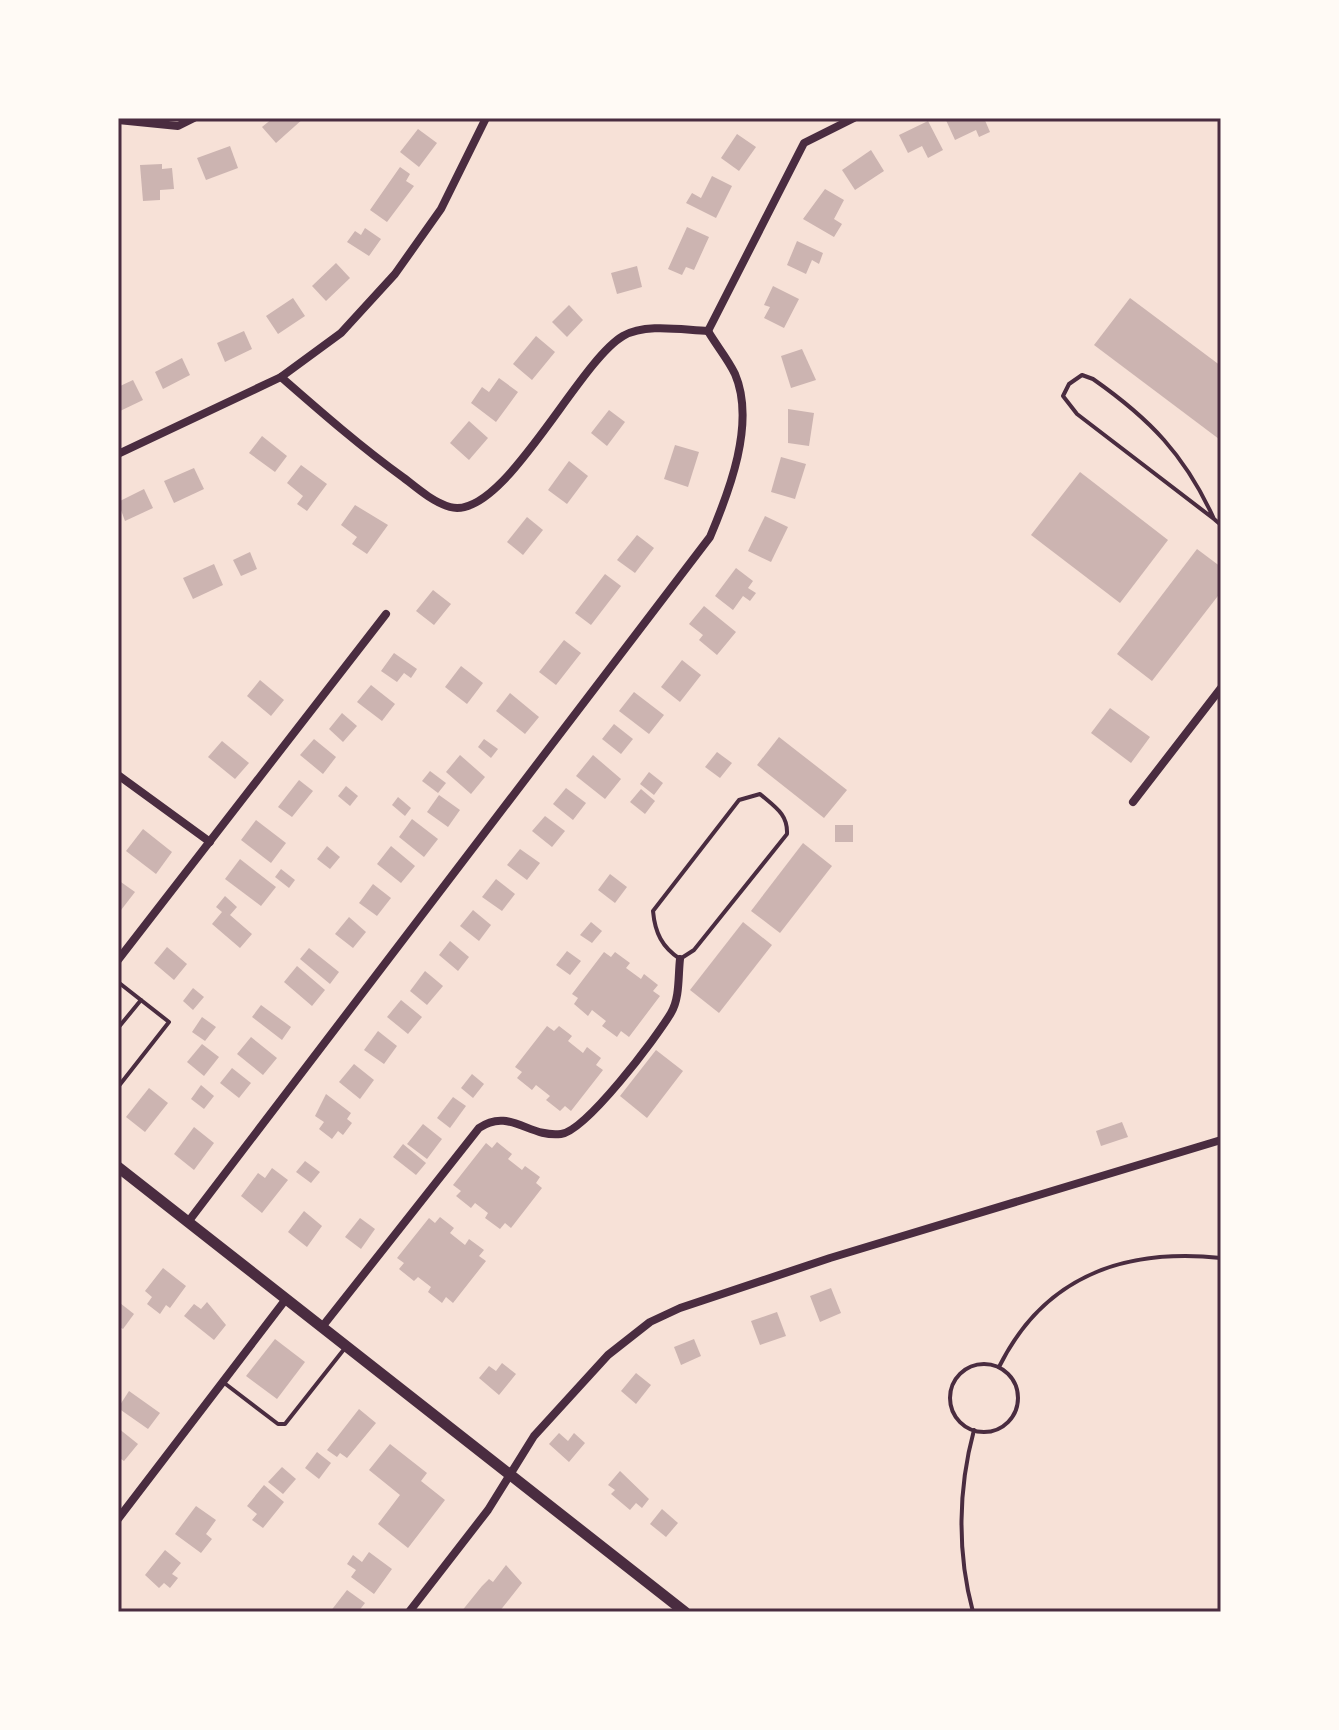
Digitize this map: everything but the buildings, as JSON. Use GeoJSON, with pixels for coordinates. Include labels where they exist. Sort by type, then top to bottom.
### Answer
{"type":"FeatureCollection","features":[{"type":"Feature","properties":{"kind":"main road"},"geometry":{"type":"LineString","coordinates":[[118,1167],[685,1612]]}},
{"type":"Feature","properties":{"kind":"street"},"geometry":{"type":"LineString","coordinates":[[118,120],[178,126],[194,118]]}},
{"type":"Feature","properties":{"kind":"street"},"geometry":{"type":"LineString","coordinates":[[118,454],[281,377],[341,333],[395,274],[441,209],[486,118]]}},
{"type":"Feature","properties":{"kind":"street"},"geometry":{"type":"LineString","coordinates":[[708,331],[804,143],[854,118]]}},
{"type":"Feature","properties":{"kind":"street"},"geometry":{"type":"LineString","coordinates":[[281,377],[358,445],[435,501],[453,508],[471,506],[502,483],[589,371],[624,336],[659,328],[708,331]]}},
{"type":"Feature","properties":{"kind":"street"},"geometry":{"type":"LineString","coordinates":[[188,1222],[710,537],[733,482],[743,409],[735,375],[708,331]]}},
{"type":"Feature","properties":{"kind":"street"},"geometry":{"type":"LineString","coordinates":[[118,960],[386,614]]}},
{"type":"Feature","properties":{"kind":"street"},"geometry":{"type":"LineString","coordinates":[[1133,802],[1221,688]]}},
{"type":"Feature","properties":{"kind":"street"},"geometry":{"type":"LineString","coordinates":[[118,775],[210,842]]}},
{"type":"Feature","properties":{"kind":"street"},"geometry":{"type":"LineString","coordinates":[[322,1327],[479,1128],[496,1119],[507,1119],[543,1133],[563,1134],[587,1121],[671,1013],[680,959]]}},
{"type":"Feature","properties":{"kind":"street"},"geometry":{"type":"LineString","coordinates":[[409,1612],[488,1510],[534,1436],[621,1342],[680,1308],[830,1258],[1217,1141]]}},
{"type":"Feature","properties":{"kind":"street"},"geometry":{"type":"LineString","coordinates":[[118,1519],[286,1299]]}},
{"type":"Feature","properties":{"kind":"lane"},"geometry":{"type":"LineString","coordinates":[[1214,519],[1189,467],[1153,427],[1093,379],[1082,375],[1069,384],[1063,396],[1065,403],[1221,525]]}},
{"type":"Feature","properties":{"kind":"lane"},"geometry":{"type":"LineString","coordinates":[[760,794],[782,813],[788,822],[787,834],[694,950],[680,959],[666,950],[655,929],[653,911],[739,800],[760,794]]}},
{"type":"Feature","properties":{"kind":"lane"},"geometry":{"type":"LineString","coordinates":[[118,982],[169,1022],[118,1087]]}},
{"type":"Feature","properties":{"kind":"lane"},"geometry":{"type":"LineString","coordinates":[[118,1028],[141,1000]]}},
{"type":"Feature","properties":{"kind":"lane"},"geometry":{"type":"LineString","coordinates":[[999,1367],[1010,1345],[1033,1315],[1064,1288],[1086,1275],[1116,1264],[1143,1259],[1195,1255],[1221,1258]]}},
{"type":"Feature","properties":{"kind":"lane"},"geometry":{"type":"LineString","coordinates":[[223,1382],[278,1424],[285,1424],[347,1346]]}},
{"type":"Feature","properties":{"kind":"lane"},"geometry":{"type":"LineString","coordinates":[[972,1366],[999,1367],[1014,1382],[1016,1408],[997,1429],[974,1430],[955,1414],[950,1398],[953,1383],[972,1366]]}},
{"type":"Feature","properties":{"kind":"lane"},"geometry":{"type":"LineString","coordinates":[[973,1612],[964,1567],[962,1494],[974,1430]]}}]}
